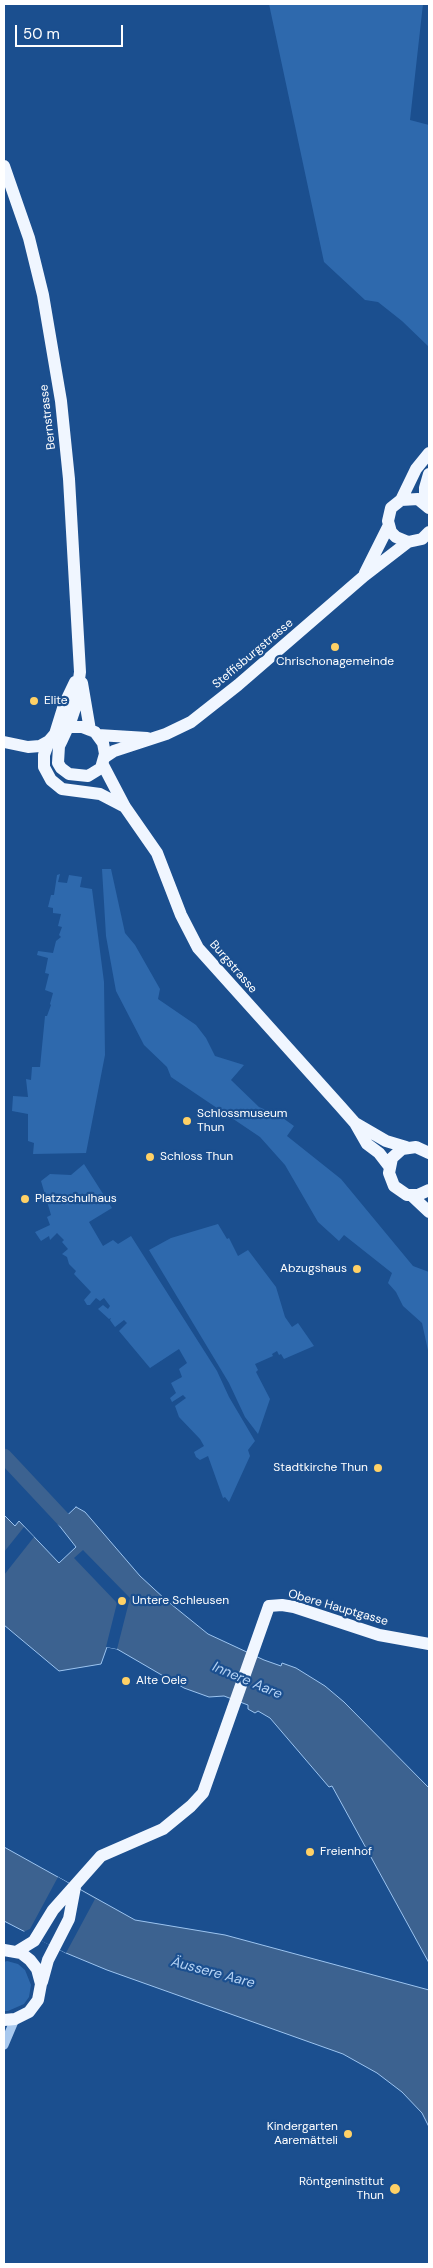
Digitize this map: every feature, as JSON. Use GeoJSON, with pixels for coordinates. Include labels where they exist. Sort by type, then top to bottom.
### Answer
{"type":"FeatureCollection","features":[{"type":"Feature","properties":{"kind":"main road","name":"Bernstrasse"},"geometry":{"type":"LineString","coordinates":[[4,166],[19,205],[34,254],[53,352],[69,478],[80,672],[94,732]]}},
{"type":"Feature","properties":{"kind":"main road","name":"Steffisburgstrasse"},"geometry":{"type":"LineString","coordinates":[[364,576],[389,525],[388,516],[391,508],[401,500],[416,469],[429,453]]}},
{"type":"Feature","properties":{"kind":"main road"},"geometry":{"type":"LineString","coordinates":[[401,500],[425,501],[429,474]]}},
{"type":"Feature","properties":{"kind":"main road"},"geometry":{"type":"LineString","coordinates":[[389,525],[396,537],[408,542]]}},
{"type":"Feature","properties":{"kind":"main road","name":"Steffisburgstrasse"},"geometry":{"type":"LineString","coordinates":[[104,761],[114,751],[173,731],[191,722],[216,703],[364,576],[408,542],[422,539],[429,532]]}},
{"type":"Feature","properties":{"kind":"main road","name":"Bernstrasse"},"geometry":{"type":"LineString","coordinates":[[68,727],[75,708],[80,672]]}},
{"type":"Feature","properties":{"kind":"main road","name":"Bernstrasse"},"geometry":{"type":"LineString","coordinates":[[56,784],[47,774],[44,767],[44,755],[64,705],[80,672]]}},
{"type":"Feature","properties":{"kind":"main road"},"geometry":{"type":"LineString","coordinates":[[4,742],[28,747],[40,746],[68,727],[78,726],[94,732],[104,746],[104,761],[99,771],[88,776],[74,776],[56,784]]}},
{"type":"Feature","properties":{"kind":"main road"},"geometry":{"type":"LineString","coordinates":[[68,727],[59,746],[57,757],[61,768],[74,776]]}},
{"type":"Feature","properties":{"kind":"main road","name":"Steffisburgstrasse"},"geometry":{"type":"LineString","coordinates":[[94,732],[150,738]]}},
{"type":"Feature","properties":{"kind":"main road","name":"Burgstrasse"},"geometry":{"type":"LineString","coordinates":[[104,761],[124,806],[157,853],[181,915],[198,948],[355,1123],[367,1144],[379,1153],[389,1166]]}},
{"type":"Feature","properties":{"kind":"main road","name":"Burgstrasse"},"geometry":{"type":"LineString","coordinates":[[56,784],[66,790],[100,794],[124,806]]}},
{"type":"Feature","properties":{"kind":"main road","name":"Burgstrasse"},"geometry":{"type":"LineString","coordinates":[[355,1123],[386,1141],[406,1148],[416,1147],[429,1152]]}},
{"type":"Feature","properties":{"kind":"main road"},"geometry":{"type":"LineString","coordinates":[[406,1148],[395,1154],[389,1166],[389,1173],[394,1186],[402,1193],[412,1196],[424,1194],[429,1190]]}},
{"type":"Feature","properties":{"kind":"main road"},"geometry":{"type":"LineString","coordinates":[[412,1196],[429,1212]]}},
{"type":"Feature","properties":{"kind":"main road","name":"Obere Hauptgasse"},"geometry":{"type":"LineString","coordinates":[[75,1887],[86,1870],[101,1856],[162,1829],[200,1798],[209,1780],[269,1606],[282,1605],[294,1607],[379,1635],[429,1644]]}},
{"type":"Feature","properties":{"kind":"main road"},"geometry":{"type":"LineString","coordinates":[[9,1949],[36,1939],[53,1910],[75,1887]]}},
{"type":"Feature","properties":{"kind":"main road"},"geometry":{"type":"LineString","coordinates":[[41,1984],[54,1948],[69,1919],[75,1887]]}},
{"type":"Feature","properties":{"kind":"main road"},"geometry":{"type":"LineString","coordinates":[[9,1949],[26,1956],[34,1964],[40,1974],[41,1984],[40,1995],[36,2004],[29,2012],[9,2020]]}},
{"type":"Feature","properties":{"kind":"street"},"geometry":{"type":"LineString","coordinates":[[4,2045],[9,2020]]}},
{"type":"Feature","properties":{"kind":"shaded area"},"geometry":{"type":"Polygon","coordinates":[[[269,4],[423,4],[410,120],[429,125],[429,347],[402,321],[378,302],[365,300],[324,262],[269,4]]]}},
{"type":"Feature","properties":{"kind":"shaded area"},"geometry":{"type":"Polygon","coordinates":[[[102,869],[111,869],[125,933],[135,945],[160,989],[158,999],[196,1025],[206,1038],[215,1056],[244,1065],[231,1080],[259,1107],[280,1116],[294,1126],[287,1136],[341,1179],[413,1266],[429,1272],[429,1355],[422,1323],[403,1306],[396,1292],[388,1283],[392,1273],[344,1235],[339,1241],[318,1222],[285,1165],[260,1137],[171,1077],[167,1067],[144,1045],[116,991],[106,936],[102,869]]]}},
{"type":"Feature","properties":{"kind":"shaded area"},"geometry":{"type":"Polygon","coordinates":[[[60,874],[58,882],[67,883],[69,875],[82,877],[80,887],[92,889],[104,982],[105,1055],[86,1153],[33,1154],[34,1143],[28,1141],[28,1114],[12,1111],[13,1096],[28,1097],[26,1079],[31,1080],[32,1067],[40,1067],[45,1016],[47,1016],[51,1005],[53,993],[45,990],[49,974],[45,973],[48,958],[37,955],[38,951],[53,953],[56,941],[61,937],[59,935],[62,927],[58,926],[61,914],[53,913],[53,908],[48,907],[51,895],[54,895],[57,875],[60,874]]]}},
{"type":"Feature","properties":{"kind":"shaded area"},"geometry":{"type":"Polygon","coordinates":[[[84,1164],[112,1208],[89,1222],[103,1246],[113,1240],[118,1244],[131,1236],[217,1371],[229,1397],[255,1441],[248,1450],[250,1456],[229,1502],[225,1497],[223,1498],[208,1456],[200,1460],[196,1457],[194,1452],[204,1446],[200,1439],[179,1417],[175,1406],[186,1398],[183,1395],[172,1402],[170,1398],[176,1393],[171,1383],[182,1377],[179,1369],[187,1363],[179,1349],[150,1368],[119,1331],[127,1323],[124,1320],[115,1327],[110,1320],[111,1318],[109,1319],[98,1309],[103,1305],[108,1309],[110,1306],[104,1298],[100,1301],[96,1298],[90,1305],[87,1305],[84,1300],[91,1292],[74,1274],[76,1271],[69,1264],[67,1257],[62,1254],[68,1249],[62,1242],[64,1240],[57,1233],[50,1240],[49,1236],[41,1241],[35,1232],[50,1225],[47,1217],[51,1215],[41,1181],[50,1174],[71,1175],[84,1164]]]}},
{"type":"Feature","properties":{"kind":"shaded area"},"geometry":{"type":"Polygon","coordinates":[[[218,1224],[227,1239],[229,1238],[238,1256],[248,1250],[276,1287],[285,1317],[292,1327],[298,1323],[314,1346],[284,1359],[277,1351],[272,1354],[273,1356],[255,1364],[258,1370],[256,1372],[270,1399],[258,1434],[245,1417],[229,1383],[149,1250],[171,1238],[218,1224]]]}},
{"type":"Feature","properties":{"kind":"shaded area"},"geometry":{"type":"Polygon","coordinates":[[[4,1962],[18,1964],[25,1970],[31,1985],[29,1997],[24,2004],[4,2011],[4,1962]]]}},
{"type":"Feature","properties":{"kind":"water","name":"Innere Aare"},"geometry":{"type":"Polygon","coordinates":[[[76,1507],[85,1512],[140,1576],[208,1634],[264,1660],[281,1666],[282,1663],[296,1668],[325,1686],[344,1702],[429,1788],[429,1963],[332,1786],[329,1787],[270,1718],[258,1711],[255,1713],[248,1709],[248,1705],[224,1696],[209,1697],[184,1688],[117,1649],[107,1647],[101,1664],[59,1671],[4,1625],[4,1515],[15,1526],[19,1521],[59,1563],[76,1547],[58,1524],[76,1507]]]}},
{"type":"Feature","properties":{"kind":"water","name":"Äussere Aare"},"geometry":{"type":"Polygon","coordinates":[[[4,1847],[135,1920],[225,1935],[429,1990],[429,2127],[422,2113],[402,2092],[377,2073],[343,2054],[107,1970],[66,1953],[4,1921],[4,1847]]]}},
{"type":"Feature","properties":{"kind":"pier"},"geometry":{"type":"Polygon","coordinates":[[[24,1527],[34,1537],[4,1575],[4,1552],[24,1527]]]}},
{"type":"Feature","properties":{"kind":"pier","name":"Untere Schleusen"},"geometry":{"type":"Polygon","coordinates":[[[83,1550],[130,1598],[117,1649],[106,1647],[117,1603],[74,1558],[83,1550]]]}},
{"type":"Feature","properties":{"kind":"pier"},"geometry":{"type":"Polygon","coordinates":[[[58,1877],[95,1899],[66,1953],[23,1932],[30,1929],[58,1877]]]}},
{"type":"Feature","properties":{"kind":"waterway"},"geometry":{"type":"LineString","coordinates":[[4,1456],[63,1519]]}},
{"type":"Feature","properties":{"kind":"place","name":"Chrischonagemeinde"},"geometry":{"type":"Point","coordinates":[335,647]}},
{"type":"Feature","properties":{"kind":"place","name":"Elite"},"geometry":{"type":"Point","coordinates":[34,701]}},
{"type":"Feature","properties":{"kind":"place","name":"Schlossmuseum Thun"},"geometry":{"type":"Point","coordinates":[187,1121]}},
{"type":"Feature","properties":{"kind":"place","name":"Schloss Thun"},"geometry":{"type":"Point","coordinates":[150,1157]}},
{"type":"Feature","properties":{"kind":"place","name":"Platzschulhaus"},"geometry":{"type":"Point","coordinates":[25,1199]}},
{"type":"Feature","properties":{"kind":"place","name":"Abzugshaus"},"geometry":{"type":"Point","coordinates":[357,1269]}},
{"type":"Feature","properties":{"kind":"place","name":"Stadtkirche Thun"},"geometry":{"type":"Point","coordinates":[378,1468]}},
{"type":"Feature","properties":{"kind":"place","name":"Untere Schleusen"},"geometry":{"type":"Point","coordinates":[122,1601]}},
{"type":"Feature","properties":{"kind":"place","name":"Alte Oele"},"geometry":{"type":"Point","coordinates":[126,1681]}},
{"type":"Feature","properties":{"kind":"place","name":"Freienhof"},"geometry":{"type":"Point","coordinates":[310,1852]}},
{"type":"Feature","properties":{"kind":"place","name":"Kindergarten Aaremätteli"},"geometry":{"type":"Point","coordinates":[348,2134]}},
{"type":"Feature","properties":{"kind":"place","name":"Röntgeninstitut Thun"},"geometry":{"type":"Point","coordinates":[395,2189]}}]}
